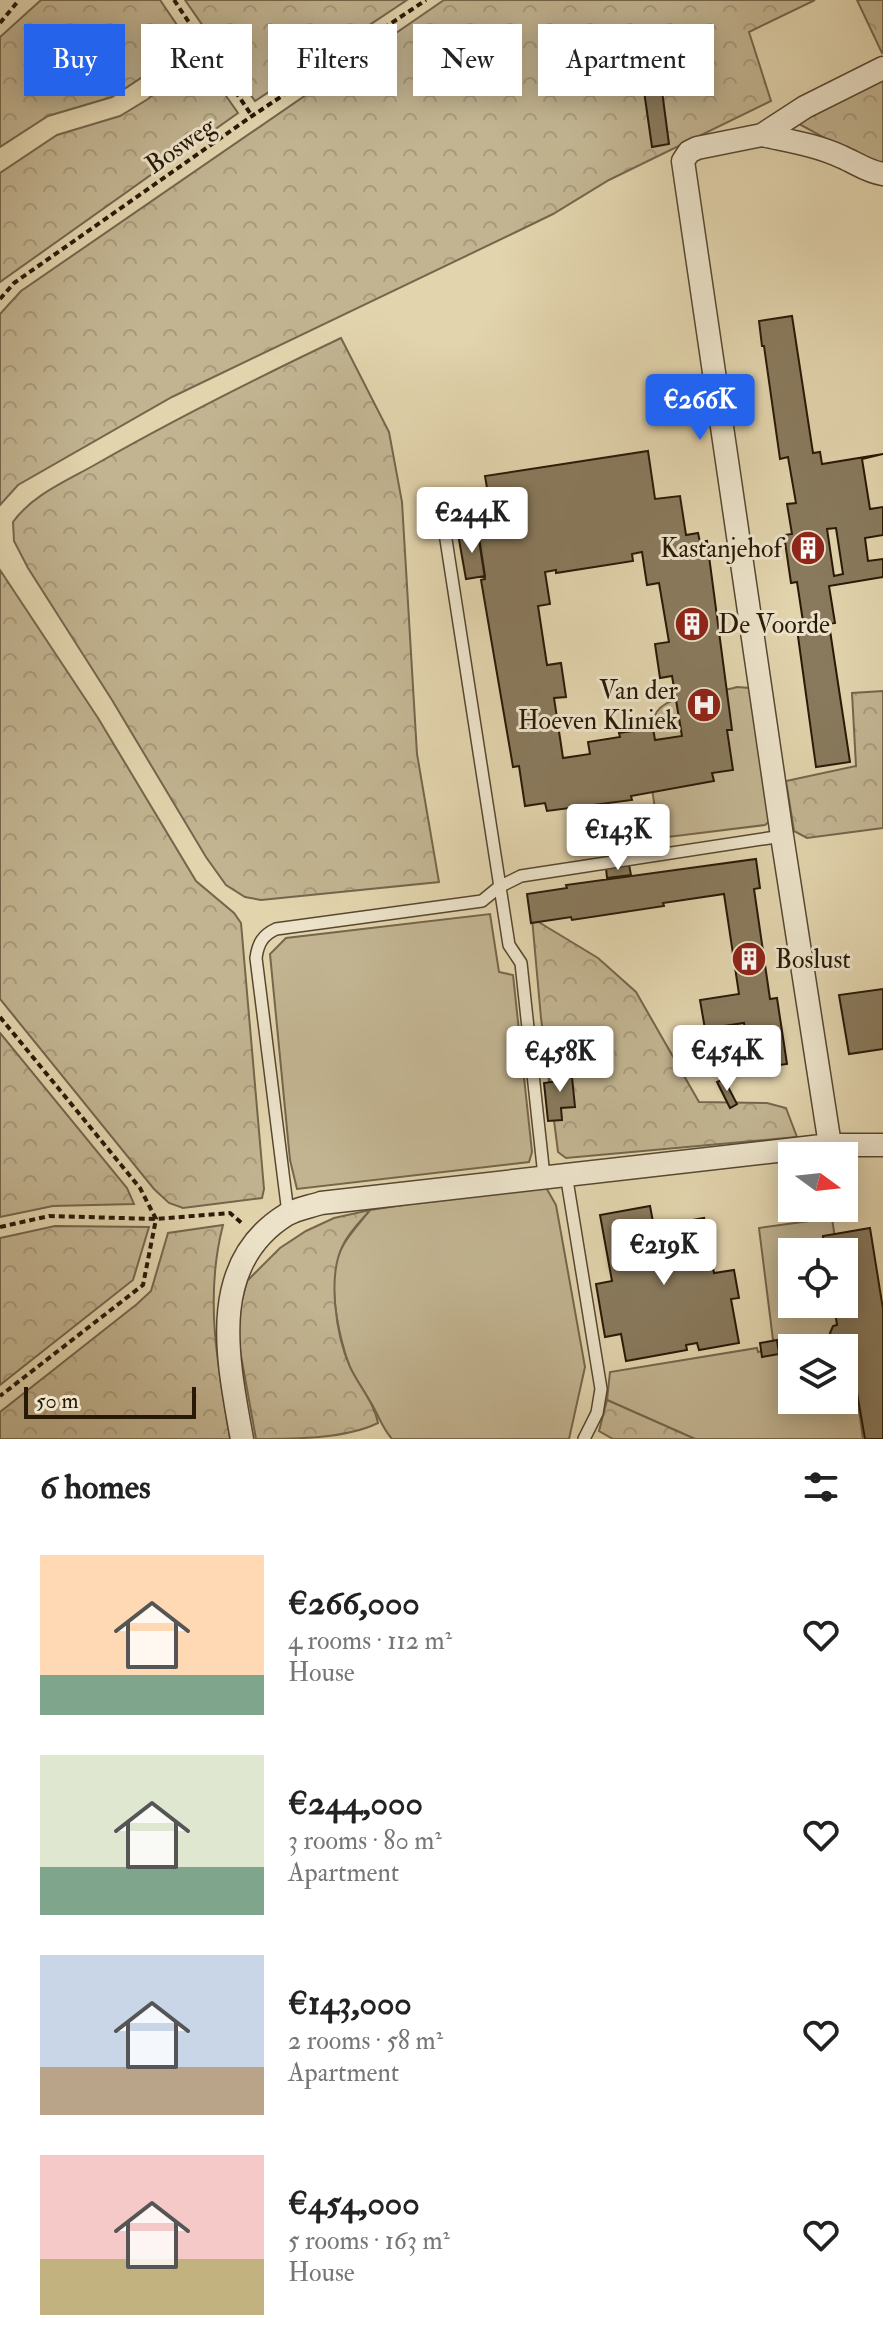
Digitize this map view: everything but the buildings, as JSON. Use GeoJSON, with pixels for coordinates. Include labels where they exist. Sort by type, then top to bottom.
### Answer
{"type":"FeatureCollection","features":[{"type":"Feature","properties":{"kind":"street"},"geometry":{"type":"LineString","coordinates":[[830,1142],[683,161],[689,152],[697,148],[762,135],[805,107],[883,68]]}},
{"type":"Feature","properties":{"kind":"street"},"geometry":{"type":"LineString","coordinates":[[762,135],[814,145],[883,174]]}},
{"type":"Feature","properties":{"kind":"street"},"geometry":{"type":"LineString","coordinates":[[858,1145],[883,1145]]}},
{"type":"Feature","properties":{"kind":"street"},"geometry":{"type":"LineString","coordinates":[[242,1439],[230,1371],[228,1313],[239,1267],[258,1237],[288,1213],[321,1203],[778,1151]]}},
{"type":"Feature","properties":{"kind":"lane"},"geometry":{"type":"LineString","coordinates":[[440,501],[509,945],[521,963],[555,1175],[601,1389],[597,1413],[584,1439]]}},
{"type":"Feature","properties":{"kind":"lane"},"geometry":{"type":"LineString","coordinates":[[288,1213],[256,958],[262,939],[276,929],[482,901],[499,887],[521,876],[782,836]]}},
{"type":"Feature","properties":{"kind":"path"},"geometry":{"type":"LineString","coordinates":[[0,23],[19,0]]}},
{"type":"Feature","properties":{"kind":"path"},"geometry":{"type":"LineString","coordinates":[[174,0],[252,116]]}},
{"type":"Feature","properties":{"kind":"path","name":"Bosweg"},"geometry":{"type":"LineString","coordinates":[[0,299],[14,283],[252,116],[426,0]]}},
{"type":"Feature","properties":{"kind":"path"},"geometry":{"type":"LineString","coordinates":[[0,1017],[140,1188],[156,1219],[143,1285],[0,1396]]}},
{"type":"Feature","properties":{"kind":"path"},"geometry":{"type":"LineString","coordinates":[[0,1227],[49,1216],[156,1219],[230,1213],[258,1237]]}},
{"type":"Feature","properties":{"kind":"green space"},"geometry":{"type":"Polygon","coordinates":[[[41,0],[160,0],[176,24],[141,24],[141,78],[125,88],[125,24],[24,24],[24,96],[114,96],[48,116],[0,147],[0,37],[41,0]]]}},
{"type":"Feature","properties":{"kind":"green space"},"geometry":{"type":"Polygon","coordinates":[[[185,0],[407,0],[371,24],[268,24],[268,92],[255,101],[252,96],[252,24],[202,24],[185,0]]]}},
{"type":"Feature","properties":{"kind":"green space"},"geometry":{"type":"Polygon","coordinates":[[[444,0],[815,0],[749,32],[771,101],[609,180],[553,214],[172,397],[18,485],[0,505],[0,314],[21,291],[304,96],[397,96],[397,32],[444,0]]]}},
{"type":"Feature","properties":{"kind":"green space"},"geometry":{"type":"Polygon","coordinates":[[[857,0],[883,0],[882,53],[857,0]]]}},
{"type":"Feature","properties":{"kind":"green space"},"geometry":{"type":"Polygon","coordinates":[[[883,77],[883,181],[825,138],[790,119],[883,77]]]}},
{"type":"Feature","properties":{"kind":"green space"},"geometry":{"type":"Polygon","coordinates":[[[151,96],[226,96],[238,113],[0,282],[0,173],[57,135],[120,116],[151,96]]]}},
{"type":"Feature","properties":{"kind":"green space"},"geometry":{"type":"Polygon","coordinates":[[[341,338],[389,432],[402,502],[417,754],[439,882],[261,900],[245,897],[226,885],[206,857],[28,568],[14,541],[13,522],[31,503],[64,482],[188,414],[341,338]]]}},
{"type":"Feature","properties":{"kind":"green space"},"geometry":{"type":"Polygon","coordinates":[[[0,570],[98,718],[196,881],[234,913],[241,923],[264,1189],[262,1198],[183,1208],[169,1203],[154,1189],[0,999],[0,570]]]}},
{"type":"Feature","properties":{"kind":"green space"},"geometry":{"type":"Polygon","coordinates":[[[737,687],[750,688],[772,819],[765,825],[660,838],[649,747],[655,714],[664,705],[680,698],[737,687]]]}},
{"type":"Feature","properties":{"kind":"green space"},"geometry":{"type":"Polygon","coordinates":[[[883,691],[883,828],[807,838],[794,831],[786,781],[856,766],[852,693],[883,691]]]}},
{"type":"Feature","properties":{"kind":"green space"},"geometry":{"type":"Polygon","coordinates":[[[490,914],[499,972],[513,975],[532,1152],[529,1162],[297,1189],[290,1160],[270,954],[286,938],[490,914]]]}},
{"type":"Feature","properties":{"kind":"green space"},"geometry":{"type":"Polygon","coordinates":[[[532,918],[598,958],[636,992],[699,1102],[767,1103],[786,1108],[797,1137],[566,1158],[558,1152],[532,918]]]}},
{"type":"Feature","properties":{"kind":"green space"},"geometry":{"type":"Polygon","coordinates":[[[0,1033],[127,1188],[134,1204],[53,1206],[0,1217],[0,1033]]]}},
{"type":"Feature","properties":{"kind":"green space"},"geometry":{"type":"Polygon","coordinates":[[[544,1184],[556,1205],[585,1367],[569,1439],[392,1439],[351,1371],[342,1342],[334,1279],[337,1259],[344,1244],[370,1210],[544,1184]]]}},
{"type":"Feature","properties":{"kind":"green space"},"geometry":{"type":"Polygon","coordinates":[[[370,1210],[343,1245],[334,1289],[337,1323],[345,1354],[378,1423],[335,1435],[256,1439],[238,1339],[241,1303],[247,1281],[280,1248],[306,1231],[334,1218],[370,1210]]]}},
{"type":"Feature","properties":{"kind":"green space"},"geometry":{"type":"Polygon","coordinates":[[[803,1222],[833,1222],[835,1238],[778,1238],[778,1318],[844,1318],[848,1334],[778,1334],[778,1414],[858,1414],[858,1403],[863,1439],[695,1439],[607,1400],[610,1372],[757,1348],[758,1352],[774,1348],[759,1228],[803,1222]]]}},
{"type":"Feature","properties":{"kind":"green space"},"geometry":{"type":"Polygon","coordinates":[[[223,1225],[214,1279],[214,1306],[230,1439],[0,1439],[0,1412],[151,1291],[168,1233],[223,1225]]]}},
{"type":"Feature","properties":{"kind":"green space"},"geometry":{"type":"Polygon","coordinates":[[[55,1226],[149,1227],[133,1280],[0,1385],[0,1238],[55,1226]]]}},
{"type":"Feature","properties":{"kind":"green space"},"geometry":{"type":"Polygon","coordinates":[[[607,1400],[695,1439],[613,1439],[599,1431],[607,1400]]]}},
{"type":"Feature","properties":{"kind":"place","name":"Kastanjehof"},"geometry":{"type":"Point","coordinates":[808,548]}},
{"type":"Feature","properties":{"kind":"place","name":"De Voorde"},"geometry":{"type":"Point","coordinates":[692,624]}},
{"type":"Feature","properties":{"kind":"place","name":"Van der Hoeven Kliniek"},"geometry":{"type":"Point","coordinates":[704,705]}},
{"type":"Feature","properties":{"kind":"place","name":"Boslust"},"geometry":{"type":"Point","coordinates":[749,959]}}]}
